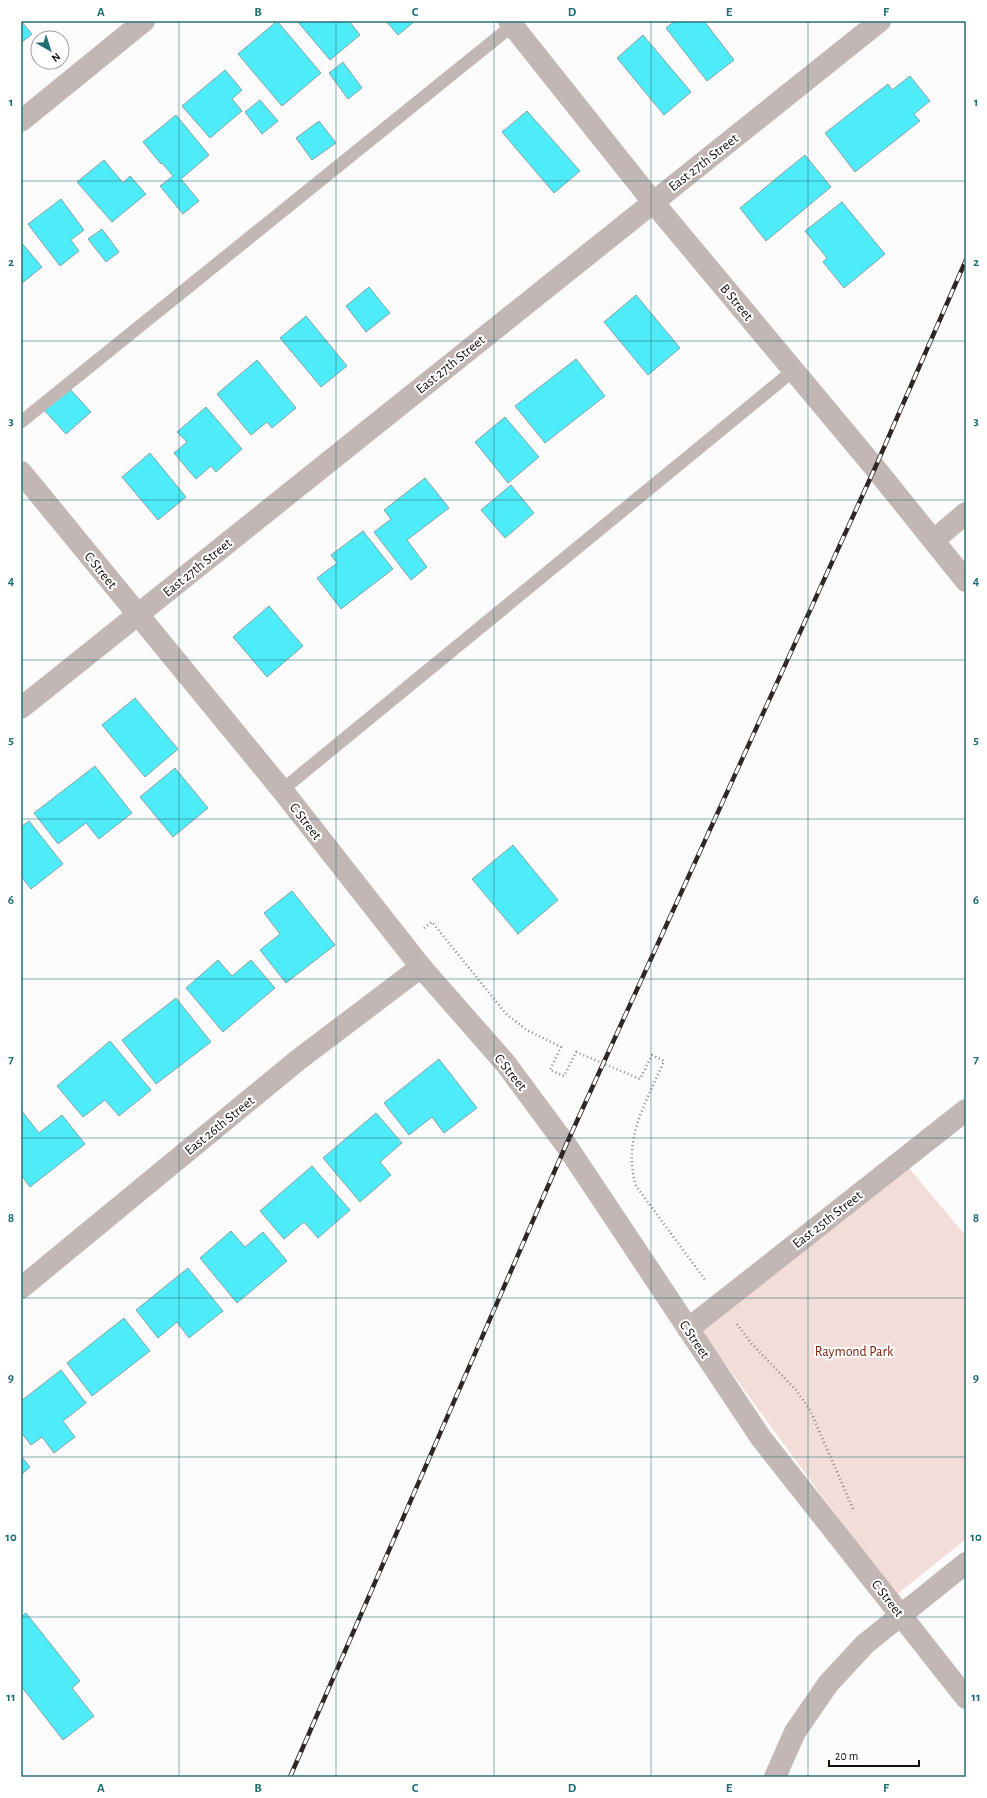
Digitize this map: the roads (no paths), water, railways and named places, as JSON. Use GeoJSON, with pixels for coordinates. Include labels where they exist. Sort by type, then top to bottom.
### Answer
{"type":"FeatureCollection","features":[{"type":"Feature","properties":{"kind":"street"},"geometry":{"type":"LineString","coordinates":[[21,121],[144,21]]}},
{"type":"Feature","properties":{"kind":"street","name":"East 27th Street"},"geometry":{"type":"LineString","coordinates":[[21,708],[880,21]]}},
{"type":"Feature","properties":{"kind":"street","name":"B Street"},"geometry":{"type":"LineString","coordinates":[[511,23],[653,202],[794,370],[966,581]]}},
{"type":"Feature","properties":{"kind":"street","name":"C Street"},"geometry":{"type":"LineString","coordinates":[[21,472],[282,790],[421,967],[506,1064],[566,1145],[761,1438],[966,1698]]}},
{"type":"Feature","properties":{"kind":"street"},"geometry":{"type":"LineString","coordinates":[[934,540],[966,513]]}},
{"type":"Feature","properties":{"kind":"street","name":"East 26th Street"},"geometry":{"type":"LineString","coordinates":[[21,1288],[298,1060],[421,967]]}},
{"type":"Feature","properties":{"kind":"street","name":"East 25th Street"},"geometry":{"type":"LineString","coordinates":[[688,1328],[966,1110]]}},
{"type":"Feature","properties":{"kind":"street"},"geometry":{"type":"LineString","coordinates":[[775,1777],[795,1732],[828,1684],[865,1644],[966,1564]]}},
{"type":"Feature","properties":{"kind":"lane"},"geometry":{"type":"LineString","coordinates":[[21,422],[511,23]]}},
{"type":"Feature","properties":{"kind":"lane"},"geometry":{"type":"LineString","coordinates":[[282,790],[794,370]]}},
{"type":"Feature","properties":{"kind":"railway"},"geometry":{"type":"LineString","coordinates":[[290,1777],[566,1145],[875,468],[966,260]]}},
{"type":"Feature","properties":{"kind":"park label","name":"Raymond Park"},"geometry":{"type":"Point","coordinates":[854,1351]}}]}
